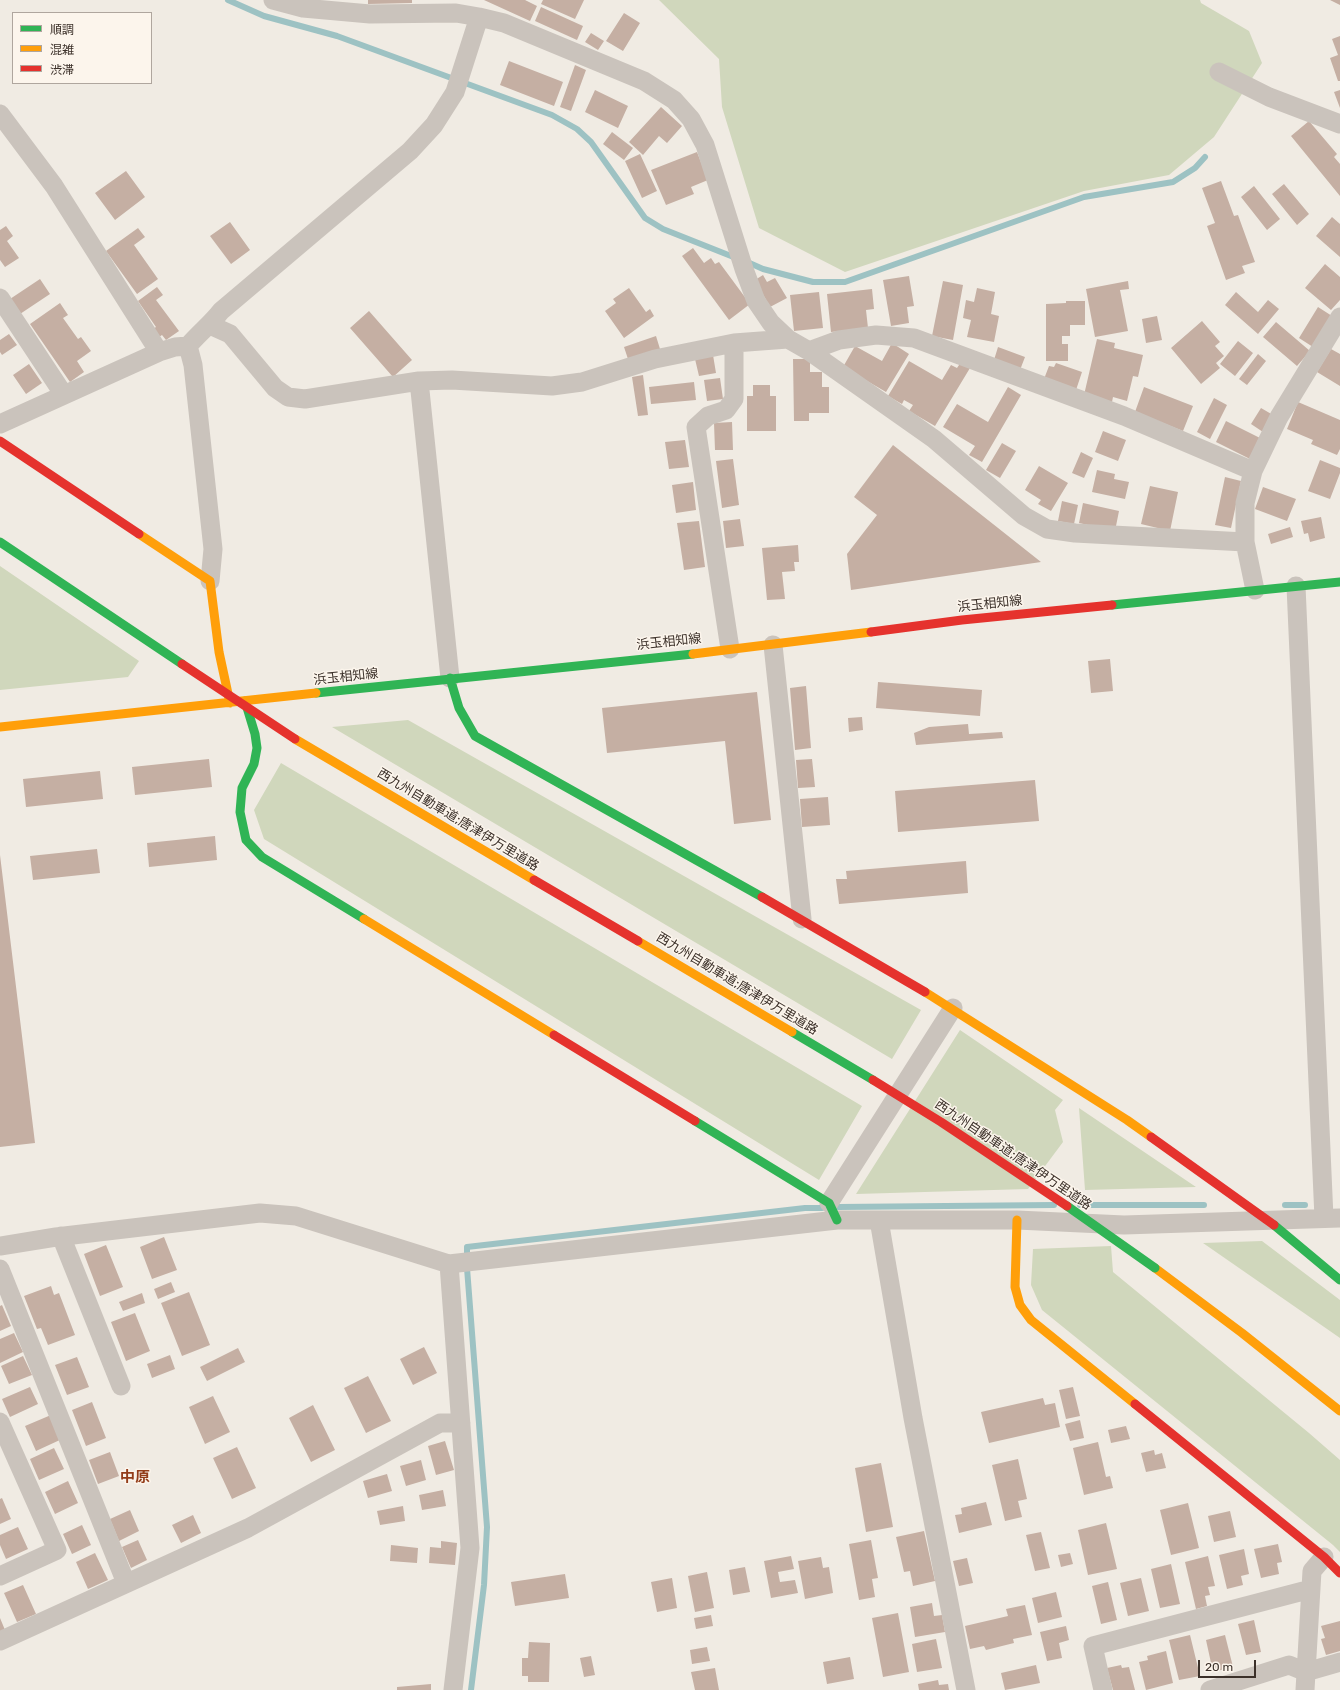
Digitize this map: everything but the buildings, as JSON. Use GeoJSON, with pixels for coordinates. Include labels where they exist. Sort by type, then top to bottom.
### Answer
{"type":"FeatureCollection","features":[{"type":"Feature","properties":{"kind":"main road"},"geometry":{"type":"LineString","coordinates":[[0,441],[210,581],[219,652],[230,703]]}},
{"type":"Feature","properties":{"kind":"main road","name":"西九州自動車道;唐津伊万里道路"},"geometry":{"type":"LineString","coordinates":[[0,532],[100,609]]}},
{"type":"Feature","properties":{"kind":"main road","name":"西九州自動車道;唐津伊万里道路"},"geometry":{"type":"LineString","coordinates":[[0,542],[295,739],[873,1080],[941,1122],[1061,1201],[1155,1268],[1242,1333],[1340,1411]]}},
{"type":"Feature","properties":{"kind":"main road","name":"浜玉相知線"},"geometry":{"type":"LineString","coordinates":[[0,727],[730,649],[962,620],[1340,582]]}},
{"type":"Feature","properties":{"kind":"main road"},"geometry":{"type":"LineString","coordinates":[[450,678],[458,710],[475,736],[802,919],[953,1008],[1127,1120],[1269,1222],[1340,1280]]}},
{"type":"Feature","properties":{"kind":"main road"},"geometry":{"type":"LineString","coordinates":[[245,701],[258,748],[254,764],[242,788],[240,812],[246,840],[262,857],[829,1203],[837,1220]]}},
{"type":"Feature","properties":{"kind":"main road"},"geometry":{"type":"LineString","coordinates":[[1017,1220],[1015,1287],[1020,1305],[1031,1320],[1324,1557],[1340,1573]]}},
{"type":"Feature","properties":{"kind":"street"},"geometry":{"type":"LineString","coordinates":[[273,0],[303,8],[370,14],[456,13],[479,16],[504,23],[644,81],[674,100],[691,119],[705,145],[756,301],[771,323],[788,339],[809,351],[934,439],[1024,516],[1047,529],[1075,533],[1245,542]]}},
{"type":"Feature","properties":{"kind":"street"},"geometry":{"type":"LineString","coordinates":[[0,424],[159,352],[175,347],[188,346],[221,311],[410,151],[434,125],[455,92],[479,16]]}},
{"type":"Feature","properties":{"kind":"street"},"geometry":{"type":"LineString","coordinates":[[1219,72],[1269,97],[1340,124]]}},
{"type":"Feature","properties":{"kind":"street"},"geometry":{"type":"LineString","coordinates":[[0,114],[54,186],[159,352]]}},
{"type":"Feature","properties":{"kind":"street"},"geometry":{"type":"LineString","coordinates":[[0,298],[64,395]]}},
{"type":"Feature","properties":{"kind":"street"},"geometry":{"type":"LineString","coordinates":[[1255,590],[1245,542],[1245,503],[1253,471],[1279,417],[1340,317]]}},
{"type":"Feature","properties":{"kind":"street"},"geometry":{"type":"LineString","coordinates":[[210,324],[230,334],[275,388],[288,397],[305,399],[418,381],[452,380],[552,386],[582,382],[655,359],[734,344],[788,339]]}},
{"type":"Feature","properties":{"kind":"street"},"geometry":{"type":"LineString","coordinates":[[809,351],[839,340],[876,335],[914,338],[1124,416],[1253,471]]}},
{"type":"Feature","properties":{"kind":"street"},"geometry":{"type":"LineString","coordinates":[[730,649],[696,427],[708,416],[726,410],[734,399],[734,344]]}},
{"type":"Feature","properties":{"kind":"street"},"geometry":{"type":"LineString","coordinates":[[188,346],[193,365],[213,549],[210,581]]}},
{"type":"Feature","properties":{"kind":"street"},"geometry":{"type":"LineString","coordinates":[[418,381],[450,678]]}},
{"type":"Feature","properties":{"kind":"street"},"geometry":{"type":"LineString","coordinates":[[0,1246],[61,1236],[260,1213],[296,1216],[452,1264],[837,1220],[1017,1220],[1124,1225],[1269,1222],[1332,1218],[1296,586]]}},
{"type":"Feature","properties":{"kind":"street"},"geometry":{"type":"LineString","coordinates":[[773,644],[802,919]]}},
{"type":"Feature","properties":{"kind":"street"},"geometry":{"type":"LineString","coordinates":[[829,1203],[953,1008]]}},
{"type":"Feature","properties":{"kind":"street"},"geometry":{"type":"LineString","coordinates":[[880,1220],[913,1418],[966,1690]]}},
{"type":"Feature","properties":{"kind":"street"},"geometry":{"type":"LineString","coordinates":[[61,1236],[121,1386]]}},
{"type":"Feature","properties":{"kind":"street"},"geometry":{"type":"LineString","coordinates":[[452,1264],[470,1548],[453,1690]]}},
{"type":"Feature","properties":{"kind":"street"},"geometry":{"type":"LineString","coordinates":[[0,1269],[126,1583]]}},
{"type":"Feature","properties":{"kind":"street"},"geometry":{"type":"LineString","coordinates":[[0,1422],[57,1550],[0,1576]]}},
{"type":"Feature","properties":{"kind":"street"},"geometry":{"type":"LineString","coordinates":[[0,1641],[248,1528],[440,1423],[461,1423]]}},
{"type":"Feature","properties":{"kind":"street"},"geometry":{"type":"LineString","coordinates":[[1306,1681],[1312,1571],[1324,1557]]}},
{"type":"Feature","properties":{"kind":"street"},"geometry":{"type":"LineString","coordinates":[[1103,1690],[1093,1646],[1311,1589]]}},
{"type":"Feature","properties":{"kind":"street"},"geometry":{"type":"LineString","coordinates":[[1306,1681],[1340,1662]]}},
{"type":"Feature","properties":{"kind":"street"},"geometry":{"type":"LineString","coordinates":[[1210,1690],[1290,1665],[1306,1681]]}},
{"type":"Feature","properties":{"kind":"green space"},"geometry":{"type":"Polygon","coordinates":[[[659,0],[1200,0],[1201,3],[1249,31],[1262,63],[1214,137],[1169,175],[1084,191],[845,272],[759,228],[722,107],[719,59],[659,0]]]}},
{"type":"Feature","properties":{"kind":"green space"},"geometry":{"type":"Polygon","coordinates":[[[0,566],[139,661],[128,677],[0,690],[0,566]]]}},
{"type":"Feature","properties":{"kind":"green space"},"geometry":{"type":"Polygon","coordinates":[[[408,720],[921,1010],[892,1059],[332,727],[408,720]]]}},
{"type":"Feature","properties":{"kind":"green space"},"geometry":{"type":"Polygon","coordinates":[[[281,763],[862,1106],[819,1180],[264,839],[254,810],[281,763]]]}},
{"type":"Feature","properties":{"kind":"green space"},"geometry":{"type":"Polygon","coordinates":[[[960,1030],[1063,1100],[1055,1110],[1063,1142],[1028,1189],[856,1194],[960,1030]]]}},
{"type":"Feature","properties":{"kind":"green space"},"geometry":{"type":"Polygon","coordinates":[[[1079,1108],[1196,1187],[1085,1190],[1079,1108]]]}},
{"type":"Feature","properties":{"kind":"green space"},"geometry":{"type":"Polygon","coordinates":[[[1262,1241],[1340,1300],[1340,1338],[1203,1243],[1262,1241]]]}},
{"type":"Feature","properties":{"kind":"green space"},"geometry":{"type":"Polygon","coordinates":[[[1111,1246],[1113,1272],[1340,1460],[1340,1552],[1042,1310],[1031,1285],[1033,1249],[1111,1246]]]}},
{"type":"Feature","properties":{"kind":"waterway"},"geometry":{"type":"LineString","coordinates":[[228,0],[264,16],[337,36],[552,115],[577,129],[591,142],[645,218],[663,229],[736,258]]}},
{"type":"Feature","properties":{"kind":"waterway"},"geometry":{"type":"LineString","coordinates":[[745,261],[763,269],[813,282],[845,282],[1084,197],[1173,182],[1195,168],[1205,157]]}},
{"type":"Feature","properties":{"kind":"waterway"},"geometry":{"type":"LineString","coordinates":[[838,1207],[1054,1205]]}},
{"type":"Feature","properties":{"kind":"waterway"},"geometry":{"type":"LineString","coordinates":[[1080,1205],[1204,1205]]}},
{"type":"Feature","properties":{"kind":"waterway"},"geometry":{"type":"LineString","coordinates":[[1285,1205],[1305,1205]]}},
{"type":"Feature","properties":{"kind":"waterway"},"geometry":{"type":"LineString","coordinates":[[471,1690],[484,1585],[487,1527],[467,1268],[467,1247],[805,1208],[822,1208]]}},
{"type":"Feature","properties":{"kind":"traffic: fast"},"geometry":{"type":"LineString","coordinates":[[0,542],[182,664]]}},
{"type":"Feature","properties":{"kind":"traffic: fast"},"geometry":{"type":"LineString","coordinates":[[1112,605],[1340,582]]}},
{"type":"Feature","properties":{"kind":"traffic: fast"},"geometry":{"type":"LineString","coordinates":[[316,693],[693,654]]}},
{"type":"Feature","properties":{"kind":"traffic: fast"},"geometry":{"type":"LineString","coordinates":[[450,678],[459,708],[475,736],[762,897]]}},
{"type":"Feature","properties":{"kind":"traffic: fast"},"geometry":{"type":"LineString","coordinates":[[245,701],[255,734],[257,748],[254,764],[242,788],[240,812],[246,840],[262,857],[364,919]]}},
{"type":"Feature","properties":{"kind":"traffic: fast"},"geometry":{"type":"LineString","coordinates":[[792,1032],[873,1080]]}},
{"type":"Feature","properties":{"kind":"traffic: fast"},"geometry":{"type":"LineString","coordinates":[[695,1121],[829,1203],[837,1220]]}},
{"type":"Feature","properties":{"kind":"traffic: fast"},"geometry":{"type":"LineString","coordinates":[[1067,1206],[1155,1268]]}},
{"type":"Feature","properties":{"kind":"traffic: fast"},"geometry":{"type":"LineString","coordinates":[[1274,1225],[1340,1280]]}},
{"type":"Feature","properties":{"kind":"traffic: slow"},"geometry":{"type":"LineString","coordinates":[[139,534],[210,581],[219,652],[230,703]]}},
{"type":"Feature","properties":{"kind":"traffic: slow"},"geometry":{"type":"LineString","coordinates":[[693,654],[871,632]]}},
{"type":"Feature","properties":{"kind":"traffic: slow"},"geometry":{"type":"LineString","coordinates":[[0,727],[316,693]]}},
{"type":"Feature","properties":{"kind":"traffic: slow"},"geometry":{"type":"LineString","coordinates":[[295,739],[534,880]]}},
{"type":"Feature","properties":{"kind":"traffic: slow"},"geometry":{"type":"LineString","coordinates":[[364,919],[554,1035]]}},
{"type":"Feature","properties":{"kind":"traffic: slow"},"geometry":{"type":"LineString","coordinates":[[638,941],[792,1032]]}},
{"type":"Feature","properties":{"kind":"traffic: slow"},"geometry":{"type":"LineString","coordinates":[[925,992],[1127,1120],[1151,1137]]}},
{"type":"Feature","properties":{"kind":"traffic: slow"},"geometry":{"type":"LineString","coordinates":[[1017,1220],[1015,1287],[1020,1305],[1031,1320],[1135,1404]]}},
{"type":"Feature","properties":{"kind":"traffic: slow"},"geometry":{"type":"LineString","coordinates":[[1155,1268],[1242,1333],[1340,1411]]}},
{"type":"Feature","properties":{"kind":"traffic: jam"},"geometry":{"type":"LineString","coordinates":[[0,441],[139,534]]}},
{"type":"Feature","properties":{"kind":"traffic: jam"},"geometry":{"type":"LineString","coordinates":[[871,632],[962,620],[1112,605]]}},
{"type":"Feature","properties":{"kind":"traffic: jam"},"geometry":{"type":"LineString","coordinates":[[182,664],[295,739]]}},
{"type":"Feature","properties":{"kind":"traffic: jam"},"geometry":{"type":"LineString","coordinates":[[534,880],[638,941]]}},
{"type":"Feature","properties":{"kind":"traffic: jam"},"geometry":{"type":"LineString","coordinates":[[762,897],[925,992]]}},
{"type":"Feature","properties":{"kind":"traffic: jam"},"geometry":{"type":"LineString","coordinates":[[554,1035],[695,1121]]}},
{"type":"Feature","properties":{"kind":"traffic: jam"},"geometry":{"type":"LineString","coordinates":[[873,1080],[941,1122],[1067,1206]]}},
{"type":"Feature","properties":{"kind":"traffic: jam"},"geometry":{"type":"LineString","coordinates":[[1151,1137],[1274,1225]]}},
{"type":"Feature","properties":{"kind":"traffic: jam"},"geometry":{"type":"LineString","coordinates":[[1135,1404],[1324,1557],[1340,1573]]}},
{"type":"Feature","properties":{"kind":"district","name":"中原"},"geometry":{"type":"Point","coordinates":[135,1478]}}]}
